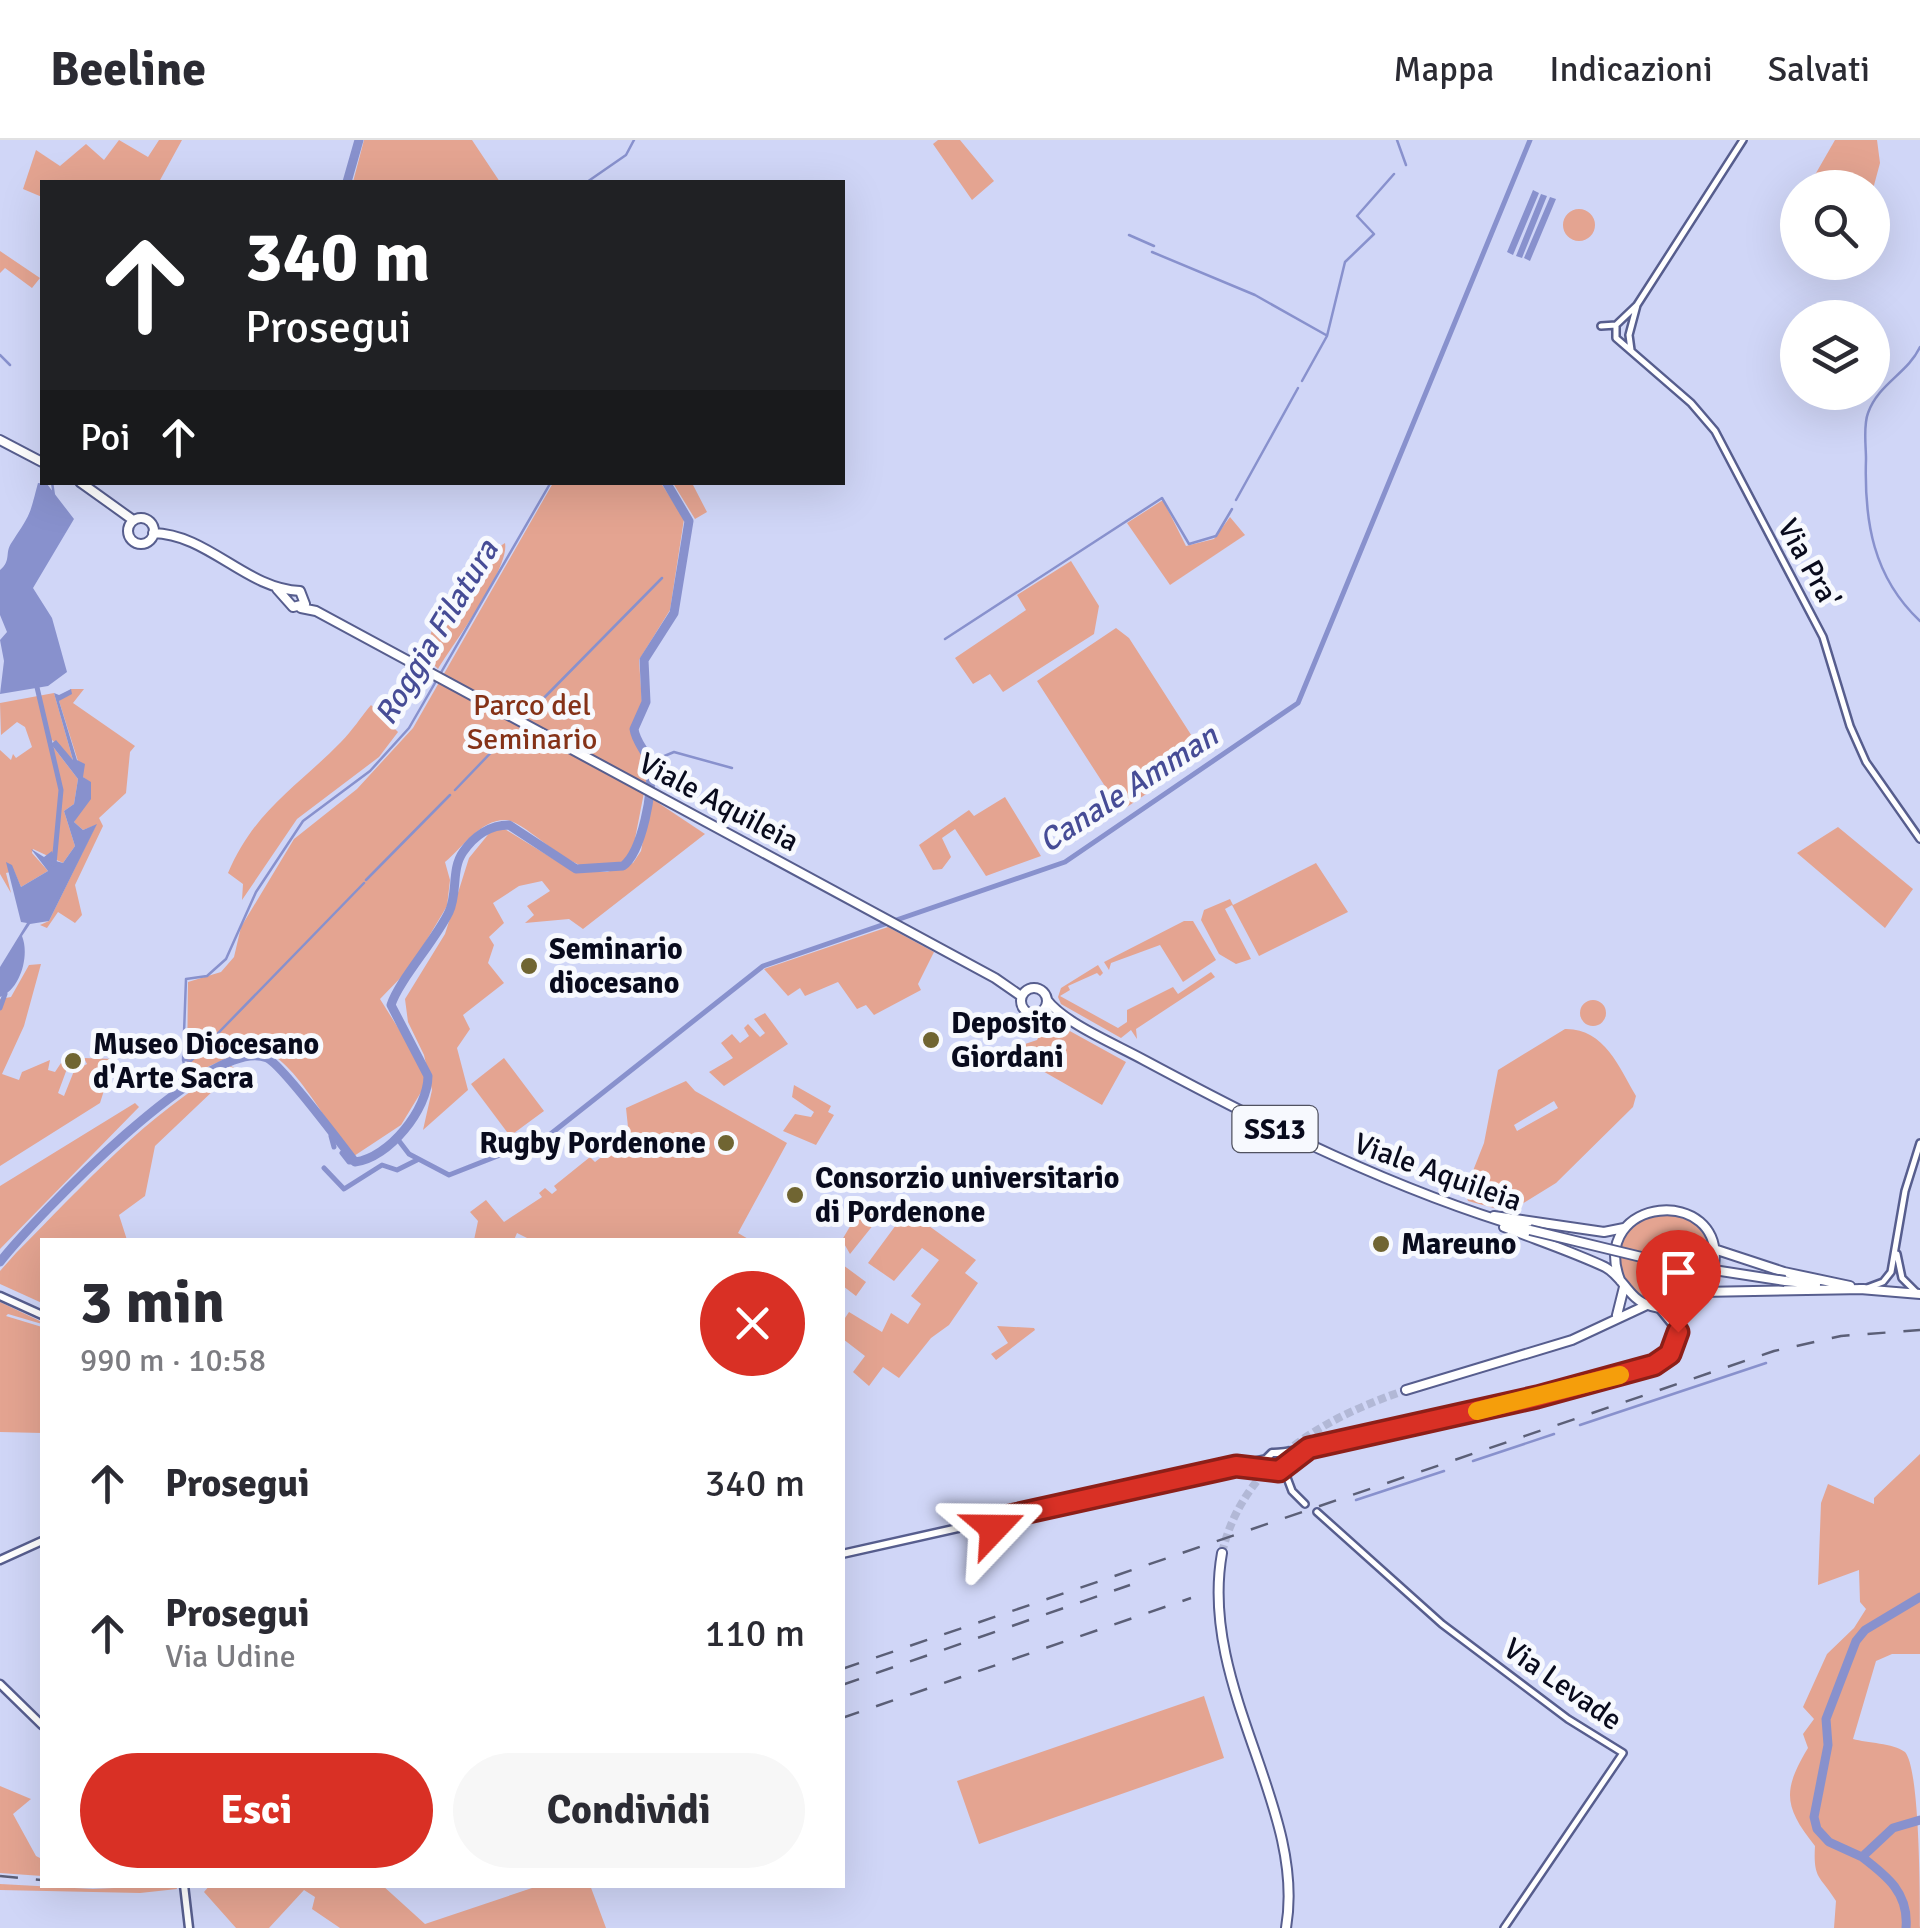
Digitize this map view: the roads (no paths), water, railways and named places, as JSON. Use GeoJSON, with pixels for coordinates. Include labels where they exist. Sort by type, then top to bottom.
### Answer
{"type":"FeatureCollection","features":[{"type":"Feature","properties":{"kind":"main road"},"geometry":{"type":"LineString","coordinates":[[0,440],[40,461]]}},
{"type":"Feature","properties":{"kind":"main road","name":"Viale Aquileia"},"geometry":{"type":"LineString","coordinates":[[84,485],[133,520],[148,520],[153,533]]}},
{"type":"Feature","properties":{"kind":"main road","name":"Viale Aquileia"},"geometry":{"type":"LineString","coordinates":[[133,520],[128,530],[134,542],[146,542],[153,533]]}},
{"type":"Feature","properties":{"kind":"main road","name":"Viale Aquileia"},"geometry":{"type":"LineString","coordinates":[[153,533],[181,537],[278,589],[294,591],[316,611]]}},
{"type":"Feature","properties":{"kind":"main road","name":"Viale Aquileia"},"geometry":{"type":"LineString","coordinates":[[278,589],[292,608],[316,611],[995,978],[1021,996],[1023,1009],[1092,1032]]}},
{"type":"Feature","properties":{"kind":"main road"},"geometry":{"type":"LineString","coordinates":[[288,601],[294,591]]}},
{"type":"Feature","properties":{"kind":"main road"},"geometry":{"type":"LineString","coordinates":[[301,608],[306,598]]}},
{"type":"Feature","properties":{"kind":"main road","name":"Viale Aquileia"},"geometry":{"type":"LineString","coordinates":[[995,978],[1043,992],[1047,1000],[1092,1032],[1321,1152],[1465,1211],[1662,1262],[1919,1294]]}},
{"type":"Feature","properties":{"kind":"main road"},"geometry":{"type":"LineString","coordinates":[[1021,996],[1031,988]]}},
{"type":"Feature","properties":{"kind":"main road"},"geometry":{"type":"LineString","coordinates":[[1038,1013],[1047,1000]]}},
{"type":"Feature","properties":{"kind":"main road"},"geometry":{"type":"LineString","coordinates":[[1266,1463],[1280,1454],[1561,1392],[1654,1365],[1670,1354],[1690,1302],[1712,1272],[1714,1248],[1701,1225],[1678,1210],[1653,1210],[1626,1227],[1604,1232],[1465,1211]]}},
{"type":"Feature","properties":{"kind":"main road"},"geometry":{"type":"LineString","coordinates":[[1465,1211],[1605,1268],[1647,1305],[1658,1308],[1690,1302]]}},
{"type":"Feature","properties":{"kind":"main road"},"geometry":{"type":"LineString","coordinates":[[1618,1315],[1622,1284],[1615,1256],[1626,1227]]}},
{"type":"Feature","properties":{"kind":"main road"},"geometry":{"type":"LineString","coordinates":[[1714,1248],[1784,1272],[1864,1289]]}},
{"type":"Feature","properties":{"kind":"main road"},"geometry":{"type":"LineString","coordinates":[[1701,1292],[1864,1289]]}},
{"type":"Feature","properties":{"kind":"main road"},"geometry":{"type":"LineString","coordinates":[[0,1296],[40,1314]]}},
{"type":"Feature","properties":{"kind":"main road"},"geometry":{"type":"LineString","coordinates":[[1406,1390],[1584,1336],[1618,1315],[1647,1305]]}},
{"type":"Feature","properties":{"kind":"main road"},"geometry":{"type":"LineString","coordinates":[[1658,1308],[1678,1332]]}},
{"type":"Feature","properties":{"kind":"main road"},"geometry":{"type":"LineString","coordinates":[[845,1553],[1236,1466],[1266,1463],[1282,1467],[1309,1448]]}},
{"type":"Feature","properties":{"kind":"main road"},"geometry":{"type":"LineString","coordinates":[[1280,1454],[1282,1467]]}},
{"type":"Feature","properties":{"kind":"main road"},"geometry":{"type":"LineString","coordinates":[[0,1560],[40,1542]]}},
{"type":"Feature","properties":{"kind":"main road"},"geometry":{"type":"LineString","coordinates":[[1222,1553],[1218,1598],[1222,1645],[1283,1849],[1288,1928]]}},
{"type":"Feature","properties":{"kind":"main road"},"geometry":{"type":"LineString","coordinates":[[0,1684],[40,1723]]}},
{"type":"Feature","properties":{"kind":"main road"},"geometry":{"type":"LineString","coordinates":[[184,1888],[188,1928]]}},
{"type":"Feature","properties":{"kind":"street"},"geometry":{"type":"LineString","coordinates":[[1601,326],[1616,325],[1637,305],[1743,140]]}},
{"type":"Feature","properties":{"kind":"street"},"geometry":{"type":"LineString","coordinates":[[1631,350],[1629,335],[1637,305]]}},
{"type":"Feature","properties":{"kind":"street","name":"Via Pra'"},"geometry":{"type":"LineString","coordinates":[[1616,325],[1616,338],[1715,431],[1823,637],[1850,726],[1866,762],[1920,839]]}},
{"type":"Feature","properties":{"kind":"street"},"geometry":{"type":"LineString","coordinates":[[1864,1289],[1886,1279],[1920,1143]]}},
{"type":"Feature","properties":{"kind":"street"},"geometry":{"type":"LineString","coordinates":[[1896,1251],[1902,1278],[1919,1294]]}},
{"type":"Feature","properties":{"kind":"street"},"geometry":{"type":"LineString","coordinates":[[1282,1467],[1293,1492],[1306,1504]]}},
{"type":"Feature","properties":{"kind":"street","name":"Via Levade"},"geometry":{"type":"LineString","coordinates":[[1317,1512],[1442,1624],[1568,1720],[1623,1754],[1504,1928]]}},
{"type":"Feature","properties":{"kind":"water"},"geometry":{"type":"Polygon","coordinates":[[[1533,190],[1539,193],[1513,255],[1507,252],[1533,190]]]}},
{"type":"Feature","properties":{"kind":"water"},"geometry":{"type":"Polygon","coordinates":[[[1541,194],[1547,196],[1522,258],[1516,256],[1541,194]]]}},
{"type":"Feature","properties":{"kind":"water"},"geometry":{"type":"Polygon","coordinates":[[[1550,197],[1556,199],[1530,261],[1524,258],[1550,197]]]}},
{"type":"Feature","properties":{"kind":"water"},"geometry":{"type":"Polygon","coordinates":[[[38,483],[48,485],[74,519],[33,588],[52,618],[67,672],[48,686],[0,694],[4,661],[0,640],[7,632],[0,615],[0,570],[29,514],[38,483]]]}},
{"type":"Feature","properties":{"kind":"water"},"geometry":{"type":"Polygon","coordinates":[[[71,689],[72,694],[59,701],[77,760],[85,764],[83,777],[91,782],[91,799],[74,822],[83,830],[97,824],[49,921],[30,924],[22,936],[22,971],[13,987],[0,997],[0,967],[27,923],[21,922],[6,862],[12,865],[21,887],[48,871],[31,849],[44,857],[52,851],[56,861],[63,863],[75,846],[64,811],[74,804],[78,779],[51,744],[56,740],[73,760],[54,693],[59,695],[71,689]]]}},
{"type":"Feature","properties":{"kind":"waterway"},"geometry":{"type":"LineString","coordinates":[[348,180],[359,140]]}},
{"type":"Feature","properties":{"kind":"waterway"},"geometry":{"type":"LineString","coordinates":[[590,180],[626,155],[634,140]]}},
{"type":"Feature","properties":{"kind":"waterway"},"geometry":{"type":"LineString","coordinates":[[1397,140],[1406,165]]}},
{"type":"Feature","properties":{"kind":"waterway","name":"Canale Amman"},"geometry":{"type":"LineString","coordinates":[[396,1137],[409,1154],[449,1175],[548,1136],[763,966],[1065,862],[1298,703],[1530,140]]}},
{"type":"Feature","properties":{"kind":"waterway"},"geometry":{"type":"LineString","coordinates":[[1302,381],[1327,336],[1345,262],[1374,234],[1357,216],[1394,174]]}},
{"type":"Feature","properties":{"kind":"waterway"},"geometry":{"type":"LineString","coordinates":[[1129,235],[1154,246]]}},
{"type":"Feature","properties":{"kind":"waterway"},"geometry":{"type":"LineString","coordinates":[[1152,252],[1255,295],[1326,335]]}},
{"type":"Feature","properties":{"kind":"waterway"},"geometry":{"type":"LineString","coordinates":[[1920,347],[1873,403],[1866,418],[1865,436],[1867,504],[1875,547],[1891,586],[1920,621]]}},
{"type":"Feature","properties":{"kind":"waterway"},"geometry":{"type":"LineString","coordinates":[[0,355],[10,365]]}},
{"type":"Feature","properties":{"kind":"waterway"},"geometry":{"type":"LineString","coordinates":[[1236,500],[1298,388]]}},
{"type":"Feature","properties":{"kind":"waterway"},"geometry":{"type":"LineString","coordinates":[[52,485],[54,496]]}},
{"type":"Feature","properties":{"kind":"waterway","name":"Roggia Filatura"},"geometry":{"type":"LineString","coordinates":[[189,1083],[183,1060],[186,979],[207,976],[226,959],[256,892],[303,821],[370,771],[409,728],[549,485]]}},
{"type":"Feature","properties":{"kind":"waterway"},"geometry":{"type":"LineString","coordinates":[[0,1262],[48,1208],[125,1134],[206,1073],[241,1058],[267,1058],[274,1063],[355,1162],[381,1152],[404,1130],[421,1103],[428,1076],[391,1005],[449,912],[457,866],[467,846],[489,829],[509,825],[576,869],[623,866],[636,848],[651,776],[649,761],[634,729],[646,702],[644,660],[674,613],[689,521],[668,485]]}},
{"type":"Feature","properties":{"kind":"waterway"},"geometry":{"type":"LineString","coordinates":[[945,639],[1162,498],[1189,544],[1216,536],[1232,509]]}},
{"type":"Feature","properties":{"kind":"waterway"},"geometry":{"type":"LineString","coordinates":[[535,707],[662,578]]}},
{"type":"Feature","properties":{"kind":"waterway"},"geometry":{"type":"LineString","coordinates":[[36,683],[61,790],[54,864]]}},
{"type":"Feature","properties":{"kind":"waterway"},"geometry":{"type":"LineString","coordinates":[[455,790],[503,740]]}},
{"type":"Feature","properties":{"kind":"waterway"},"geometry":{"type":"LineString","coordinates":[[650,762],[674,752],[732,768]]}},
{"type":"Feature","properties":{"kind":"waterway"},"geometry":{"type":"LineString","coordinates":[[366,880],[450,795]]}},
{"type":"Feature","properties":{"kind":"waterway"},"geometry":{"type":"LineString","coordinates":[[185,1060],[191,1061],[364,883]]}},
{"type":"Feature","properties":{"kind":"waterway"},"geometry":{"type":"LineString","coordinates":[[0,1008],[5,994]]}},
{"type":"Feature","properties":{"kind":"waterway"},"geometry":{"type":"LineString","coordinates":[[331,1136],[334,1147]]}},
{"type":"Feature","properties":{"kind":"waterway"},"geometry":{"type":"LineString","coordinates":[[342,1153],[349,1162],[355,1162]]}},
{"type":"Feature","properties":{"kind":"waterway"},"geometry":{"type":"LineString","coordinates":[[324,1168],[344,1189],[382,1165],[397,1170],[417,1160]]}},
{"type":"Feature","properties":{"kind":"waterway"},"geometry":{"type":"LineString","coordinates":[[1580,1425],[1766,1363]]}},
{"type":"Feature","properties":{"kind":"waterway"},"geometry":{"type":"LineString","coordinates":[[1473,1461],[1554,1434]]}},
{"type":"Feature","properties":{"kind":"waterway"},"geometry":{"type":"LineString","coordinates":[[1356,1500],[1444,1471]]}},
{"type":"Feature","properties":{"kind":"waterway"},"geometry":{"type":"LineString","coordinates":[[1920,1597],[1865,1630],[1856,1641],[1826,1719],[1828,1745],[1814,1817],[1817,1829],[1829,1842],[1862,1857],[1893,1828],[1920,1820]]}},
{"type":"Feature","properties":{"kind":"waterway"},"geometry":{"type":"LineString","coordinates":[[1862,1857],[1900,1895],[1906,1928]]}},
{"type":"Feature","properties":{"kind":"tunnel"},"geometry":{"type":"LineString","coordinates":[[1222,1553],[1248,1493],[1291,1448],[1346,1414],[1406,1390]]}},
{"type":"Feature","properties":{"kind":"railway"},"geometry":{"type":"LineString","coordinates":[[845,1668],[1774,1351],[1841,1336],[1920,1330]]}},
{"type":"Feature","properties":{"kind":"railway"},"geometry":{"type":"LineString","coordinates":[[845,1684],[1130,1585]]}},
{"type":"Feature","properties":{"kind":"railway"},"geometry":{"type":"LineString","coordinates":[[845,1717],[1191,1598]]}},
{"type":"Feature","properties":{"kind":"railway"},"geometry":{"type":"LineString","coordinates":[[0,1876],[40,1880]]}},
{"type":"Feature","properties":{"kind":"place","name":"Seminario diocesano"},"geometry":{"type":"Point","coordinates":[529,966]}},
{"type":"Feature","properties":{"kind":"place","name":"Deposito Giordani"},"geometry":{"type":"Point","coordinates":[931,1040]}},
{"type":"Feature","properties":{"kind":"place","name":"Museo Diocesano d'Arte Sacra"},"geometry":{"type":"Point","coordinates":[73,1061]}},
{"type":"Feature","properties":{"kind":"place","name":"Rugby Pordenone"},"geometry":{"type":"Point","coordinates":[726,1143]}},
{"type":"Feature","properties":{"kind":"place","name":"Consorzio universitario di Pordenone"},"geometry":{"type":"Point","coordinates":[795,1195]}},
{"type":"Feature","properties":{"kind":"place","name":"Mareuno"},"geometry":{"type":"Point","coordinates":[1381,1244]}},
{"type":"Feature","properties":{"kind":"park label","name":"Parco del Seminario"},"geometry":{"type":"Point","coordinates":[532,722]}}]}
